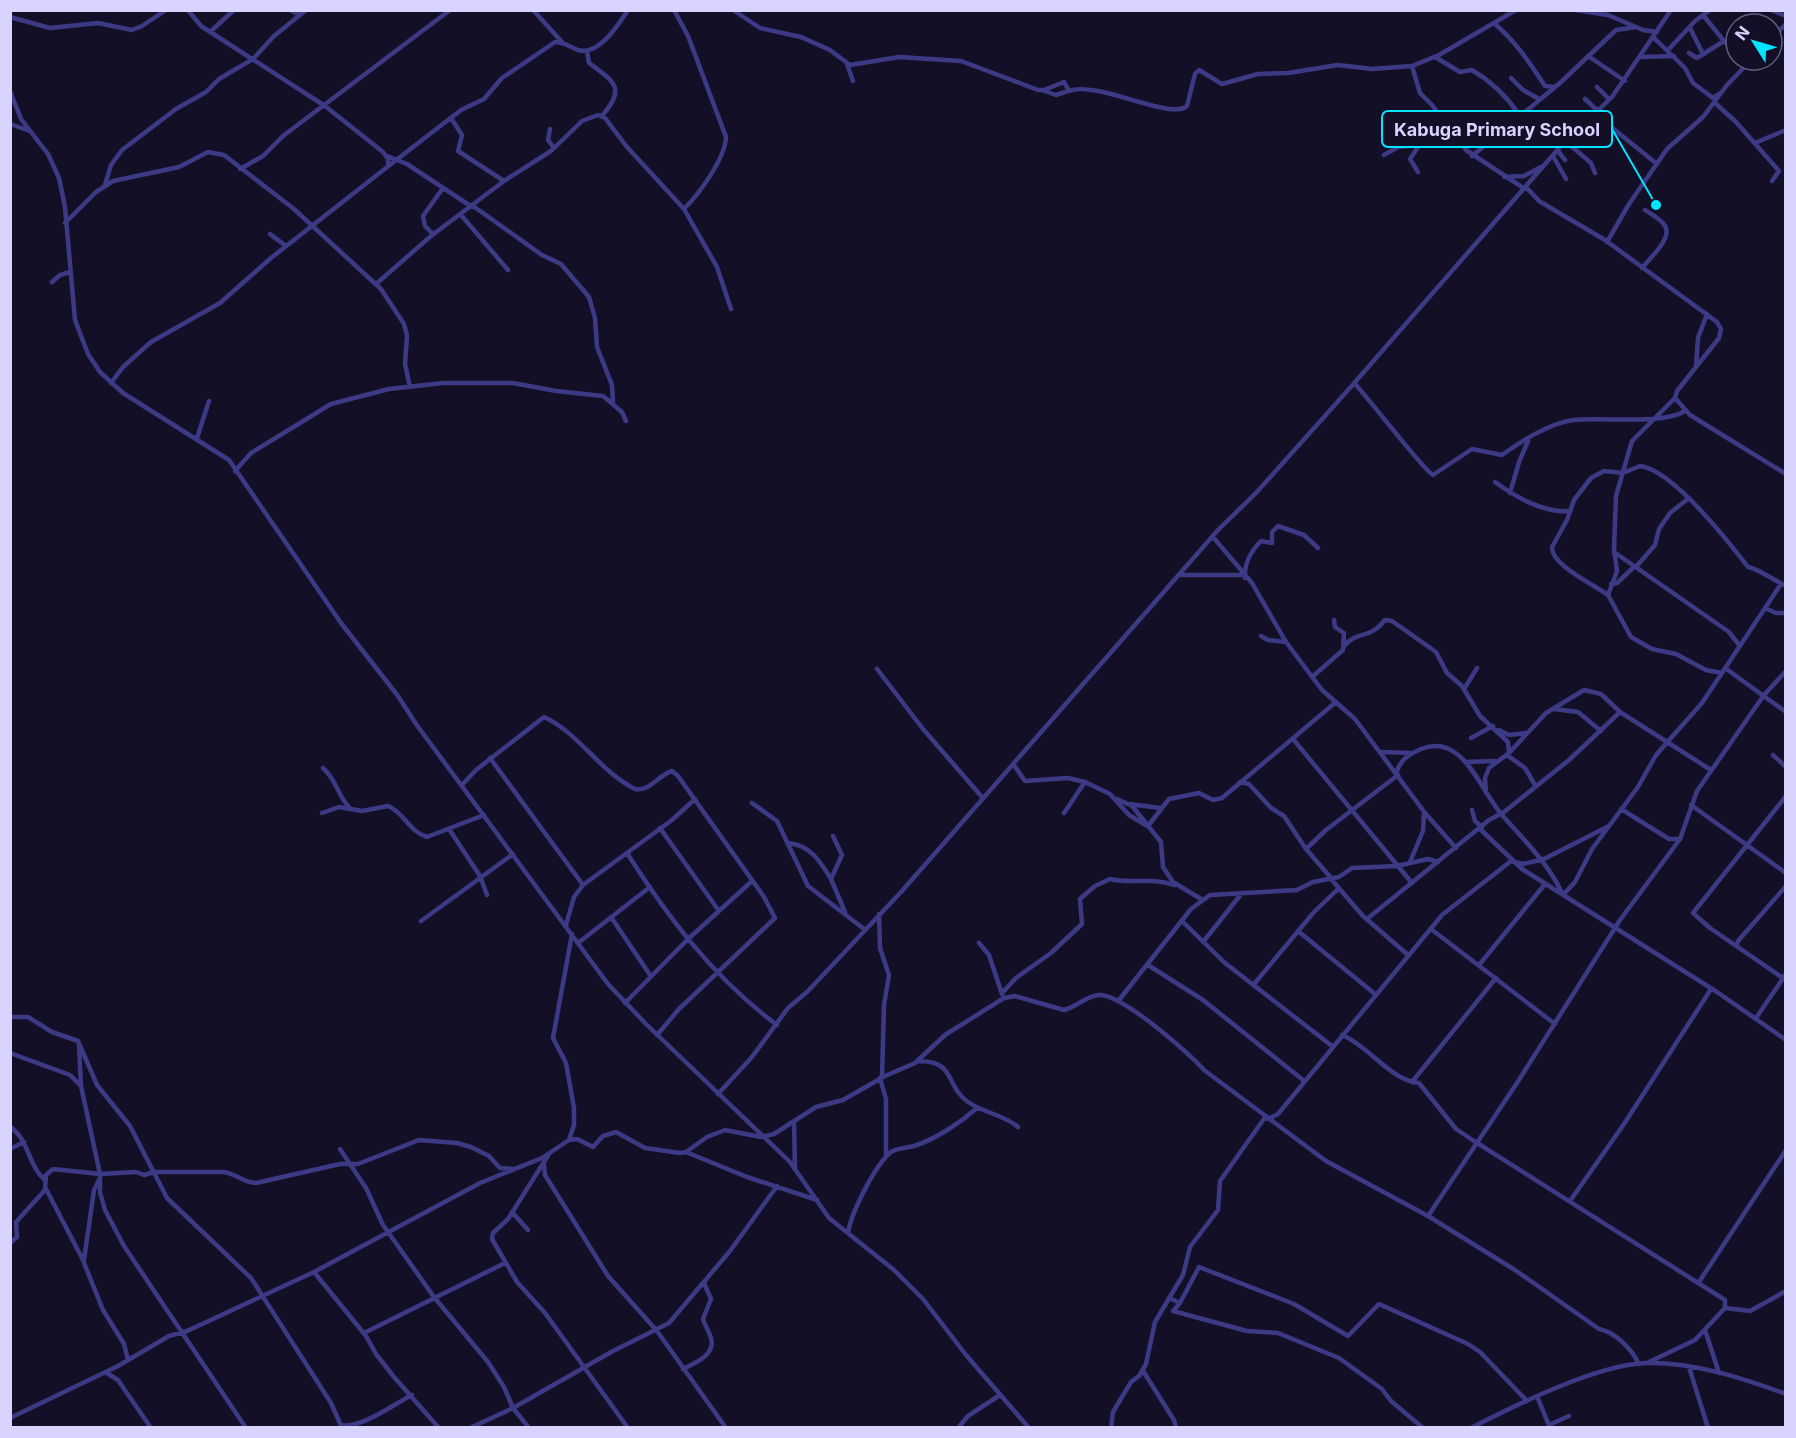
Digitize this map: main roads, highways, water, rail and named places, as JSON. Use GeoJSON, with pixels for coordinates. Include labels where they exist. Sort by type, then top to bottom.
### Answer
{"type":"FeatureCollection","features":[{"type":"Feature","properties":{"kind":"place","name":"Kabuga Primary School"},"geometry":{"type":"Point","coordinates":[1656,205]}}]}
